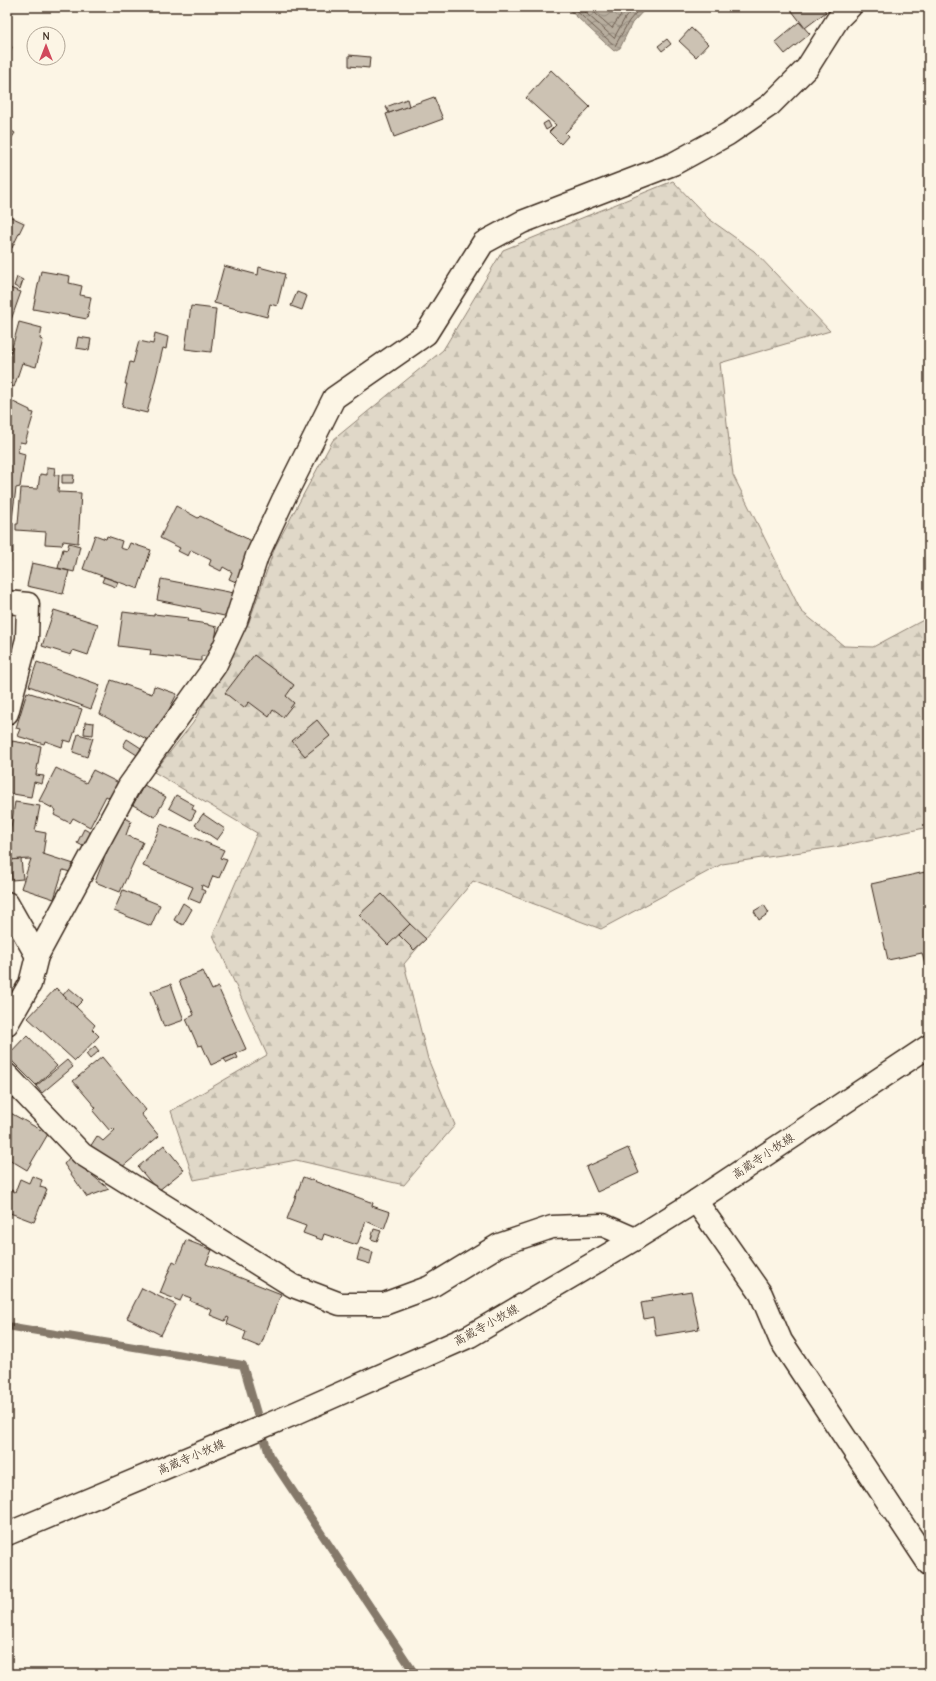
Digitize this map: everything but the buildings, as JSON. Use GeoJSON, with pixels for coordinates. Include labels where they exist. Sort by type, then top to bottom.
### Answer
{"type":"FeatureCollection","features":[{"type":"Feature","properties":{"kind":"street"},"geometry":{"type":"LineString","coordinates":[[7,1024],[30,984],[37,956],[129,786],[215,666],[236,621],[257,556],[276,514],[334,398],[426,334],[483,244],[522,222],[673,164],[728,134],[770,105],[806,68],[838,19],[850,7]]}},
{"type":"Feature","properties":{"kind":"street"},"geometry":{"type":"LineString","coordinates":[[7,602],[28,604],[27,639],[7,713]]}},
{"type":"Feature","properties":{"kind":"street"},"geometry":{"type":"LineString","coordinates":[[7,903],[37,956]]}},
{"type":"Feature","properties":{"kind":"street","name":"高蔵寺小牧線"},"geometry":{"type":"LineString","coordinates":[[7,1534],[288,1416],[470,1336],[635,1240],[929,1046]]}},
{"type":"Feature","properties":{"kind":"street"},"geometry":{"type":"LineString","coordinates":[[7,1075],[82,1154],[293,1286],[340,1304],[384,1304],[430,1287],[499,1245],[552,1227],[603,1226],[635,1240]]}},
{"type":"Feature","properties":{"kind":"street"},"geometry":{"type":"LineString","coordinates":[[696,1201],[761,1294],[781,1341],[929,1564]]}},
{"type":"Feature","properties":{"kind":"green space"},"geometry":{"type":"Polygon","coordinates":[[[673,181],[709,219],[754,251],[830,331],[720,363],[733,475],[801,611],[844,646],[873,647],[929,617],[929,827],[841,846],[722,864],[601,929],[473,881],[404,964],[428,1059],[455,1125],[404,1185],[296,1160],[194,1180],[171,1111],[267,1055],[213,935],[257,833],[154,772],[193,723],[249,622],[275,547],[333,440],[443,350],[503,250],[673,181]]]}},
{"type":"Feature","properties":{"kind":"green space"},"geometry":{"type":"Polygon","coordinates":[[[929,305],[929,376],[925,371],[929,305]]]}},
{"type":"Feature","properties":{"kind":"water"},"geometry":{"type":"Polygon","coordinates":[[[566,7],[647,7],[632,23],[620,48],[614,51],[566,7]]]}},
{"type":"Feature","properties":{"kind":"waterway"},"geometry":{"type":"LineString","coordinates":[[7,1326],[243,1365],[269,1455],[415,1674]]}}]}
